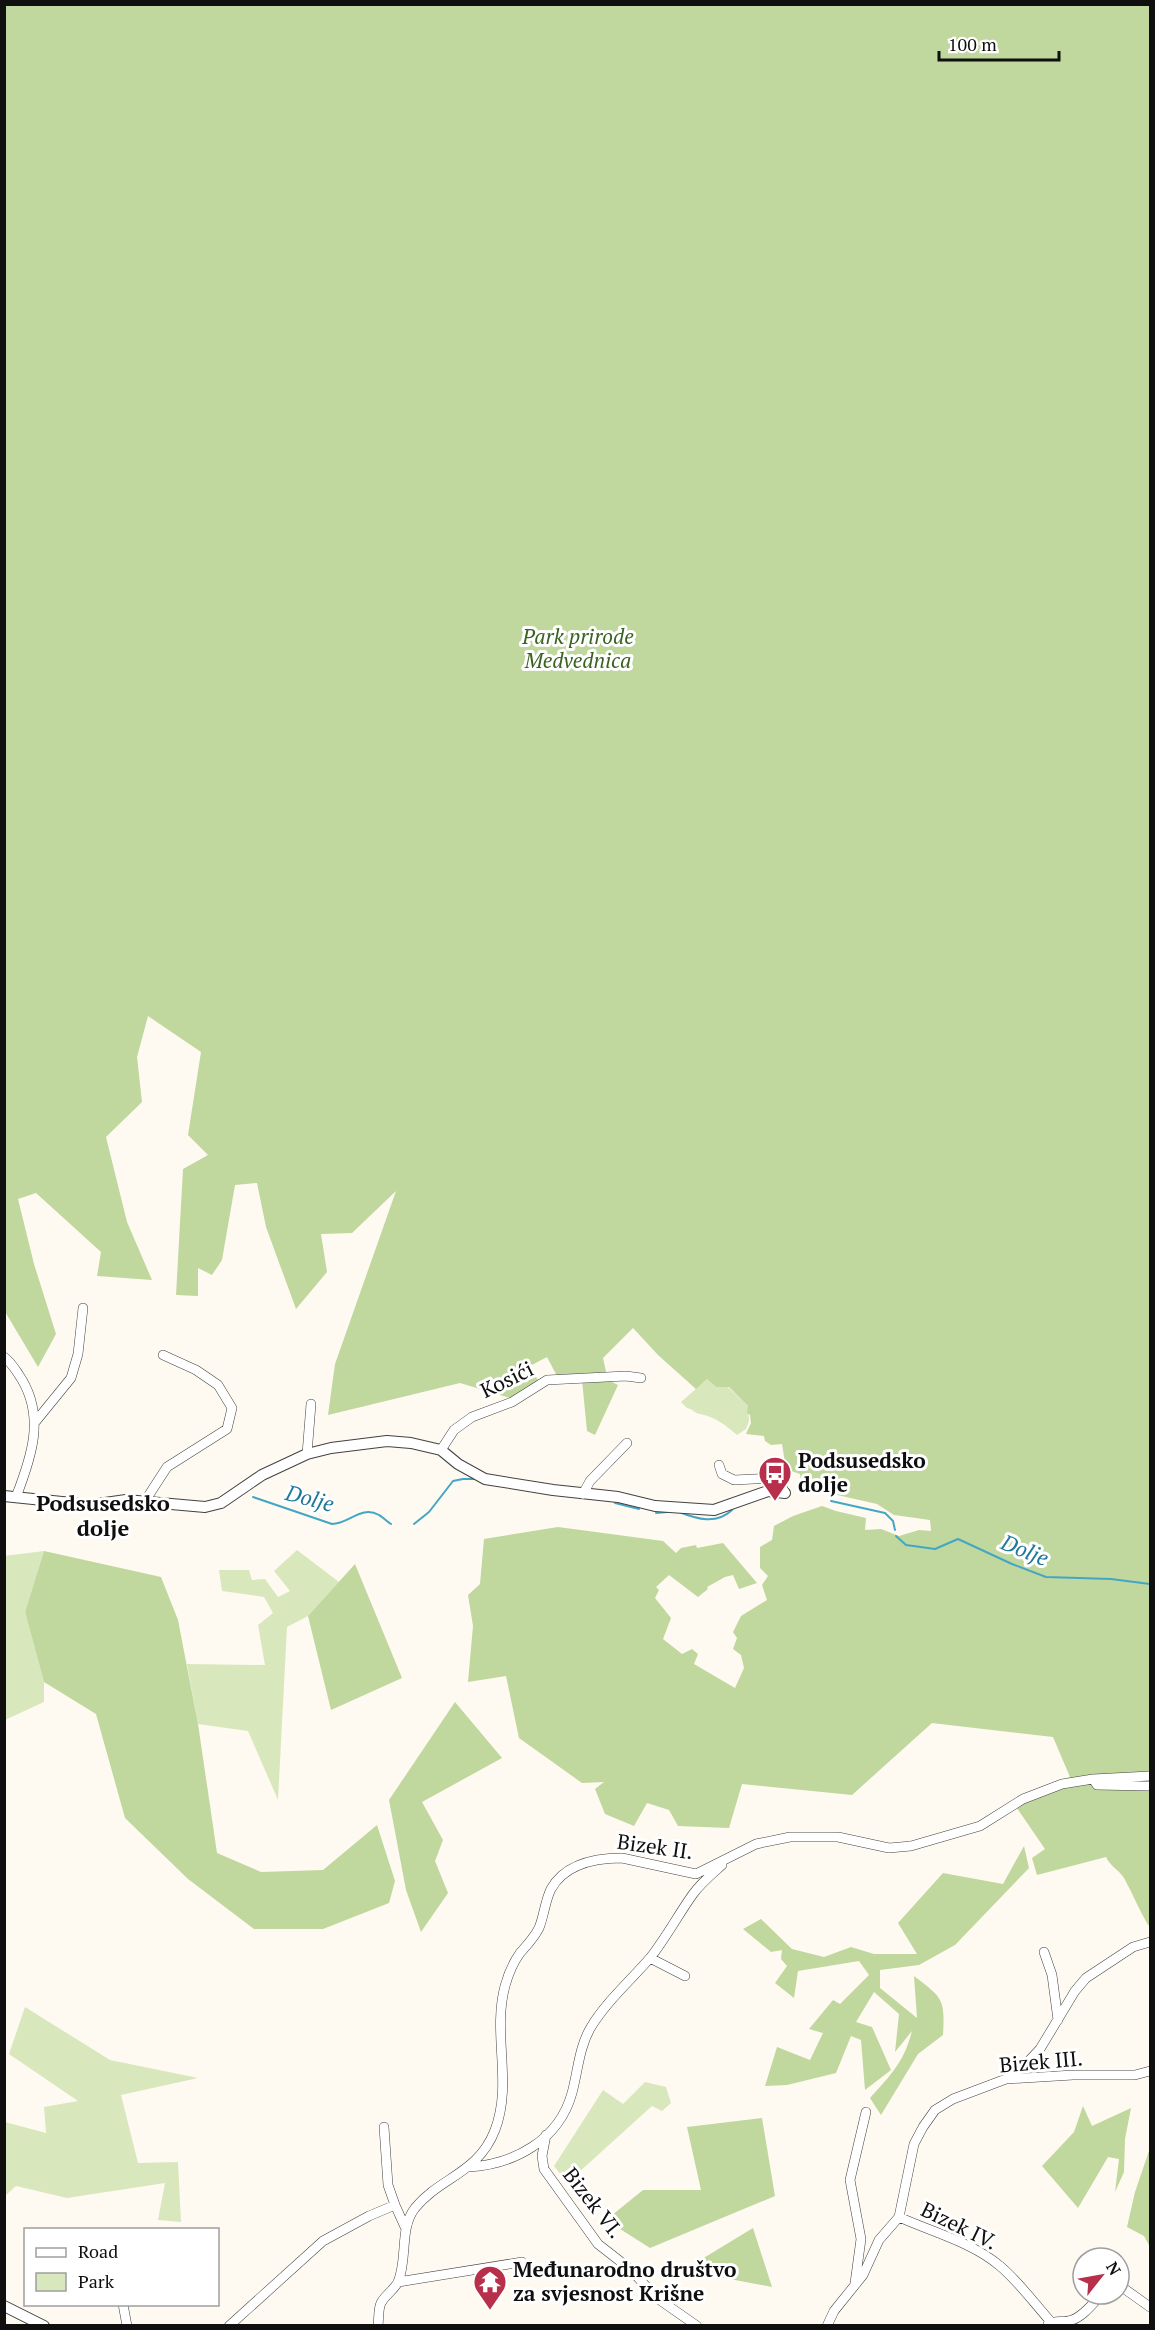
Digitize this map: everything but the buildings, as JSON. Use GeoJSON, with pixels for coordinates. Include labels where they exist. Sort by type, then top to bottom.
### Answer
{"type":"FeatureCollection","features":[{"type":"Feature","properties":{"kind":"street"},"geometry":{"type":"LineString","coordinates":[[36,1421],[71,1378],[78,1354],[83,1308]]}},
{"type":"Feature","properties":{"kind":"street"},"geometry":{"type":"LineString","coordinates":[[146,1501],[167,1467],[227,1429],[232,1408],[218,1385],[196,1370],[163,1355]]}},
{"type":"Feature","properties":{"kind":"street"},"geometry":{"type":"LineString","coordinates":[[4,1358],[9,1361],[27,1386],[36,1421],[28,1466],[10,1496],[91,1505],[126,1500],[205,1507],[221,1503],[262,1475],[307,1454],[331,1448],[387,1441],[411,1443],[441,1450],[458,1464],[485,1479],[618,1497],[655,1506],[714,1510],[768,1491],[785,1493]]}},
{"type":"Feature","properties":{"kind":"street","name":"Kosići"},"geometry":{"type":"LineString","coordinates":[[441,1450],[454,1430],[472,1417],[512,1402],[547,1380],[626,1376],[641,1378]]}},
{"type":"Feature","properties":{"kind":"street"},"geometry":{"type":"LineString","coordinates":[[307,1454],[311,1404]]}},
{"type":"Feature","properties":{"kind":"street"},"geometry":{"type":"LineString","coordinates":[[583,1494],[590,1481],[627,1443]]}},
{"type":"Feature","properties":{"kind":"street"},"geometry":{"type":"LineString","coordinates":[[718,1465],[722,1474],[729,1479],[772,1478],[781,1485],[785,1493]]}},
{"type":"Feature","properties":{"kind":"street","name":"Bizek II."},"geometry":{"type":"LineString","coordinates":[[378,2325],[381,2304],[398,2282],[406,2240],[405,2227],[415,2209],[430,2194],[469,2167],[481,2154],[494,2132],[502,2106],[504,2078],[501,2029],[504,1988],[515,1960],[540,1926],[551,1890],[562,1875],[593,1859],[609,1858],[622,1858],[696,1874],[756,1844],[790,1837],[838,1837],[889,1848],[930,1842],[980,1826],[1023,1799],[1062,1784],[1093,1779],[1150,1776]]}},
{"type":"Feature","properties":{"kind":"street"},"geometry":{"type":"LineString","coordinates":[[1093,1779],[1097,1785],[1150,1786]]}},
{"type":"Feature","properties":{"kind":"street"},"geometry":{"type":"LineString","coordinates":[[469,2167],[489,2166],[522,2155],[557,2125],[567,2107],[584,2040],[591,2027],[624,1984],[650,1958],[695,1892],[725,1861]]}},
{"type":"Feature","properties":{"kind":"street"},"geometry":{"type":"LineString","coordinates":[[1006,2079],[1024,2066],[1040,2049],[1086,1977],[1133,1947],[1150,1942]]}},
{"type":"Feature","properties":{"kind":"street"},"geometry":{"type":"LineString","coordinates":[[1044,1952],[1052,1975],[1058,2020]]}},
{"type":"Feature","properties":{"kind":"street"},"geometry":{"type":"LineString","coordinates":[[650,1958],[685,1976]]}},
{"type":"Feature","properties":{"kind":"street","name":"Bizek III."},"geometry":{"type":"LineString","coordinates":[[827,2325],[834,2311],[863,2275],[879,2240],[898,2217],[914,2144],[929,2117],[953,2099],[1006,2079],[1063,2075],[1135,2075],[1150,2072]]}},
{"type":"Feature","properties":{"kind":"street"},"geometry":{"type":"LineString","coordinates":[[854,2289],[861,2239],[850,2180],[866,2112]]}},
{"type":"Feature","properties":{"kind":"street"},"geometry":{"type":"LineString","coordinates":[[384,2127],[388,2185],[405,2227]]}},
{"type":"Feature","properties":{"kind":"street","name":"Bizek VI."},"geometry":{"type":"LineString","coordinates":[[546,2134],[542,2156],[544,2169],[589,2234],[630,2269],[652,2294],[697,2325]]}},
{"type":"Feature","properties":{"kind":"street"},"geometry":{"type":"LineString","coordinates":[[229,2325],[323,2241],[395,2205]]}},
{"type":"Feature","properties":{"kind":"street","name":"Bizek IV."},"geometry":{"type":"LineString","coordinates":[[898,2217],[960,2243],[990,2259],[1007,2273],[1048,2324],[1072,2320],[1089,2306]]}},
{"type":"Feature","properties":{"kind":"street"},"geometry":{"type":"LineString","coordinates":[[398,2282],[522,2262]]}},
{"type":"Feature","properties":{"kind":"street"},"geometry":{"type":"LineString","coordinates":[[1131,2294],[1150,2307]]}},
{"type":"Feature","properties":{"kind":"street"},"geometry":{"type":"LineString","coordinates":[[4,2306],[44,2325]]}},
{"type":"Feature","properties":{"kind":"street"},"geometry":{"type":"LineString","coordinates":[[123,2306],[127,2325]]}},
{"type":"Feature","properties":{"kind":"green space","name":"Park prirode Medvednica"},"geometry":{"type":"Polygon","coordinates":[[[4,5],[1150,5],[1150,1925],[1124,1878],[1106,1857],[1037,1875],[1032,1858],[1045,1849],[1012,1801],[1040,1787],[1070,1777],[1053,1737],[932,1723],[852,1795],[742,1784],[729,1828],[678,1826],[669,1810],[647,1803],[634,1826],[605,1814],[595,1789],[604,1782],[582,1783],[519,1738],[506,1676],[468,1682],[473,1626],[468,1595],[480,1584],[484,1539],[558,1527],[663,1541],[676,1553],[681,1548],[696,1545],[697,1548],[723,1543],[757,1583],[739,1589],[733,1575],[707,1587],[708,1589],[698,1597],[669,1575],[656,1587],[659,1590],[655,1598],[671,1618],[663,1639],[682,1654],[692,1649],[698,1654],[694,1664],[735,1688],[744,1668],[741,1655],[733,1649],[737,1638],[733,1632],[741,1616],[767,1600],[762,1585],[768,1576],[760,1568],[760,1547],[772,1540],[774,1526],[793,1516],[822,1506],[866,1518],[865,1530],[881,1529],[899,1536],[919,1530],[931,1531],[930,1520],[894,1515],[877,1504],[802,1487],[800,1474],[786,1469],[782,1444],[771,1445],[765,1441],[764,1436],[746,1434],[751,1423],[750,1415],[747,1413],[748,1406],[729,1387],[716,1387],[707,1379],[696,1389],[658,1355],[633,1328],[603,1358],[607,1376],[557,1376],[547,1357],[530,1366],[539,1382],[513,1399],[460,1383],[328,1415],[335,1364],[396,1191],[352,1233],[321,1234],[327,1272],[296,1309],[266,1227],[257,1183],[235,1185],[222,1260],[212,1275],[198,1268],[198,1296],[176,1295],[183,1169],[208,1155],[188,1135],[201,1052],[148,1016],[137,1057],[142,1102],[106,1137],[127,1222],[152,1280],[97,1276],[101,1252],[36,1193],[18,1199],[34,1264],[56,1334],[38,1367],[4,1310],[4,5]]]}},
{"type":"Feature","properties":{"kind":"green space"},"geometry":{"type":"Polygon","coordinates":[[[707,1379],[716,1387],[728,1387],[748,1406],[749,1421],[746,1429],[737,1435],[710,1417],[687,1408],[681,1402],[707,1379]]]}},
{"type":"Feature","properties":{"kind":"green space"},"geometry":{"type":"Polygon","coordinates":[[[582,1380],[608,1380],[618,1385],[595,1435],[587,1431],[582,1380]]]}},
{"type":"Feature","properties":{"kind":"green space"},"geometry":{"type":"Polygon","coordinates":[[[297,1550],[339,1582],[308,1616],[287,1627],[278,1800],[248,1731],[198,1724],[187,1664],[265,1665],[258,1625],[273,1613],[264,1597],[222,1591],[219,1570],[249,1570],[252,1580],[265,1579],[278,1597],[290,1591],[274,1571],[297,1550]]]}},
{"type":"Feature","properties":{"kind":"green space"},"geometry":{"type":"Polygon","coordinates":[[[44,1551],[25,1612],[44,1682],[44,1702],[5,1720],[4,1556],[44,1551]]]}},
{"type":"Feature","properties":{"kind":"green space"},"geometry":{"type":"Polygon","coordinates":[[[44,1551],[161,1577],[178,1620],[198,1724],[217,1853],[261,1872],[323,1870],[377,1825],[395,1881],[389,1903],[323,1929],[254,1929],[188,1879],[125,1818],[96,1714],[44,1682],[25,1612],[44,1551]]]}},
{"type":"Feature","properties":{"kind":"green space"},"geometry":{"type":"Polygon","coordinates":[[[355,1564],[402,1678],[331,1710],[308,1616],[355,1564]]]}},
{"type":"Feature","properties":{"kind":"green space"},"geometry":{"type":"Polygon","coordinates":[[[455,1702],[502,1758],[422,1802],[443,1840],[435,1861],[448,1893],[421,1932],[406,1890],[389,1800],[455,1702]]]}},
{"type":"Feature","properties":{"kind":"green space"},"geometry":{"type":"Polygon","coordinates":[[[1024,1846],[1029,1868],[955,1945],[919,1965],[880,1970],[880,1988],[917,2018],[914,1976],[931,1989],[940,2000],[944,2023],[943,2035],[918,2054],[881,2115],[870,2098],[901,2060],[912,2031],[895,2052],[899,2014],[874,1992],[856,2022],[872,2027],[891,2070],[865,2090],[861,2040],[851,2036],[836,2073],[787,2085],[765,2086],[777,2047],[810,2060],[823,2033],[809,2029],[833,2000],[840,2004],[869,1975],[859,1961],[798,1971],[794,1998],[775,1983],[787,1966],[781,1959],[782,1950],[771,1952],[743,1929],[761,1919],[792,1949],[824,1957],[851,1947],[874,1954],[917,1954],[898,1923],[943,1873],[1003,1884],[1024,1846]]]}},
{"type":"Feature","properties":{"kind":"green space"},"geometry":{"type":"Polygon","coordinates":[[[25,2007],[110,2060],[198,2078],[121,2095],[138,2163],[178,2162],[181,2222],[158,2220],[165,2183],[67,2198],[16,2186],[5,2196],[5,2122],[46,2133],[44,2107],[78,2101],[9,2054],[25,2007]]]}},
{"type":"Feature","properties":{"kind":"green space"},"geometry":{"type":"Polygon","coordinates":[[[645,2082],[666,2087],[671,2103],[662,2111],[652,2106],[567,2183],[554,2166],[603,2090],[623,2104],[645,2082]]]}},
{"type":"Feature","properties":{"kind":"green space"},"geometry":{"type":"Polygon","coordinates":[[[1083,2106],[1092,2126],[1131,2108],[1125,2139],[1124,2172],[1115,2192],[1119,2159],[1108,2157],[1078,2208],[1042,2166],[1074,2132],[1083,2106]]]}},
{"type":"Feature","properties":{"kind":"green space"},"geometry":{"type":"Polygon","coordinates":[[[762,2118],[775,2196],[650,2248],[606,2220],[643,2190],[701,2190],[687,2127],[762,2118]]]}},
{"type":"Feature","properties":{"kind":"green space"},"geometry":{"type":"Polygon","coordinates":[[[1150,2148],[1150,2247],[1144,2236],[1127,2227],[1135,2192],[1150,2148]]]}},
{"type":"Feature","properties":{"kind":"green space"},"geometry":{"type":"Polygon","coordinates":[[[753,2228],[772,2287],[714,2276],[702,2259],[753,2228]]]}},
{"type":"Feature","properties":{"kind":"waterway","name":"Dolje"},"geometry":{"type":"LineString","coordinates":[[414,1524],[429,1512],[453,1481],[475,1479]]}},
{"type":"Feature","properties":{"kind":"waterway","name":"Dolje"},"geometry":{"type":"LineString","coordinates":[[253,1497],[332,1524],[366,1512],[379,1515],[391,1524]]}},
{"type":"Feature","properties":{"kind":"waterway","name":"Dolje"},"geometry":{"type":"LineString","coordinates":[[831,1501],[885,1513],[893,1521],[895,1530]]}},
{"type":"Feature","properties":{"kind":"waterway","name":"Dolje"},"geometry":{"type":"LineString","coordinates":[[615,1503],[639,1509]]}},
{"type":"Feature","properties":{"kind":"waterway","name":"Dolje"},"geometry":{"type":"LineString","coordinates":[[679,1512],[693,1517],[713,1519],[720,1518],[732,1510]]}},
{"type":"Feature","properties":{"kind":"waterway","name":"Dolje"},"geometry":{"type":"LineString","coordinates":[[656,1513],[667,1512]]}},
{"type":"Feature","properties":{"kind":"waterway","name":"Dolje"},"geometry":{"type":"LineString","coordinates":[[896,1536],[906,1545],[935,1549],[958,1539],[1046,1577],[1111,1579],[1150,1584]]}},
{"type":"Feature","properties":{"kind":"place","name":"Podsusedsko dolje"},"geometry":{"type":"Point","coordinates":[775,1502]}},
{"type":"Feature","properties":{"kind":"place","name":"Međunarodno društvo za svjesnost Krišne"},"geometry":{"type":"Point","coordinates":[490,2311]}},
{"type":"Feature","properties":{"kind":"district","name":"Podsusedsko dolje"},"geometry":{"type":"Point","coordinates":[103,1516]}}]}
